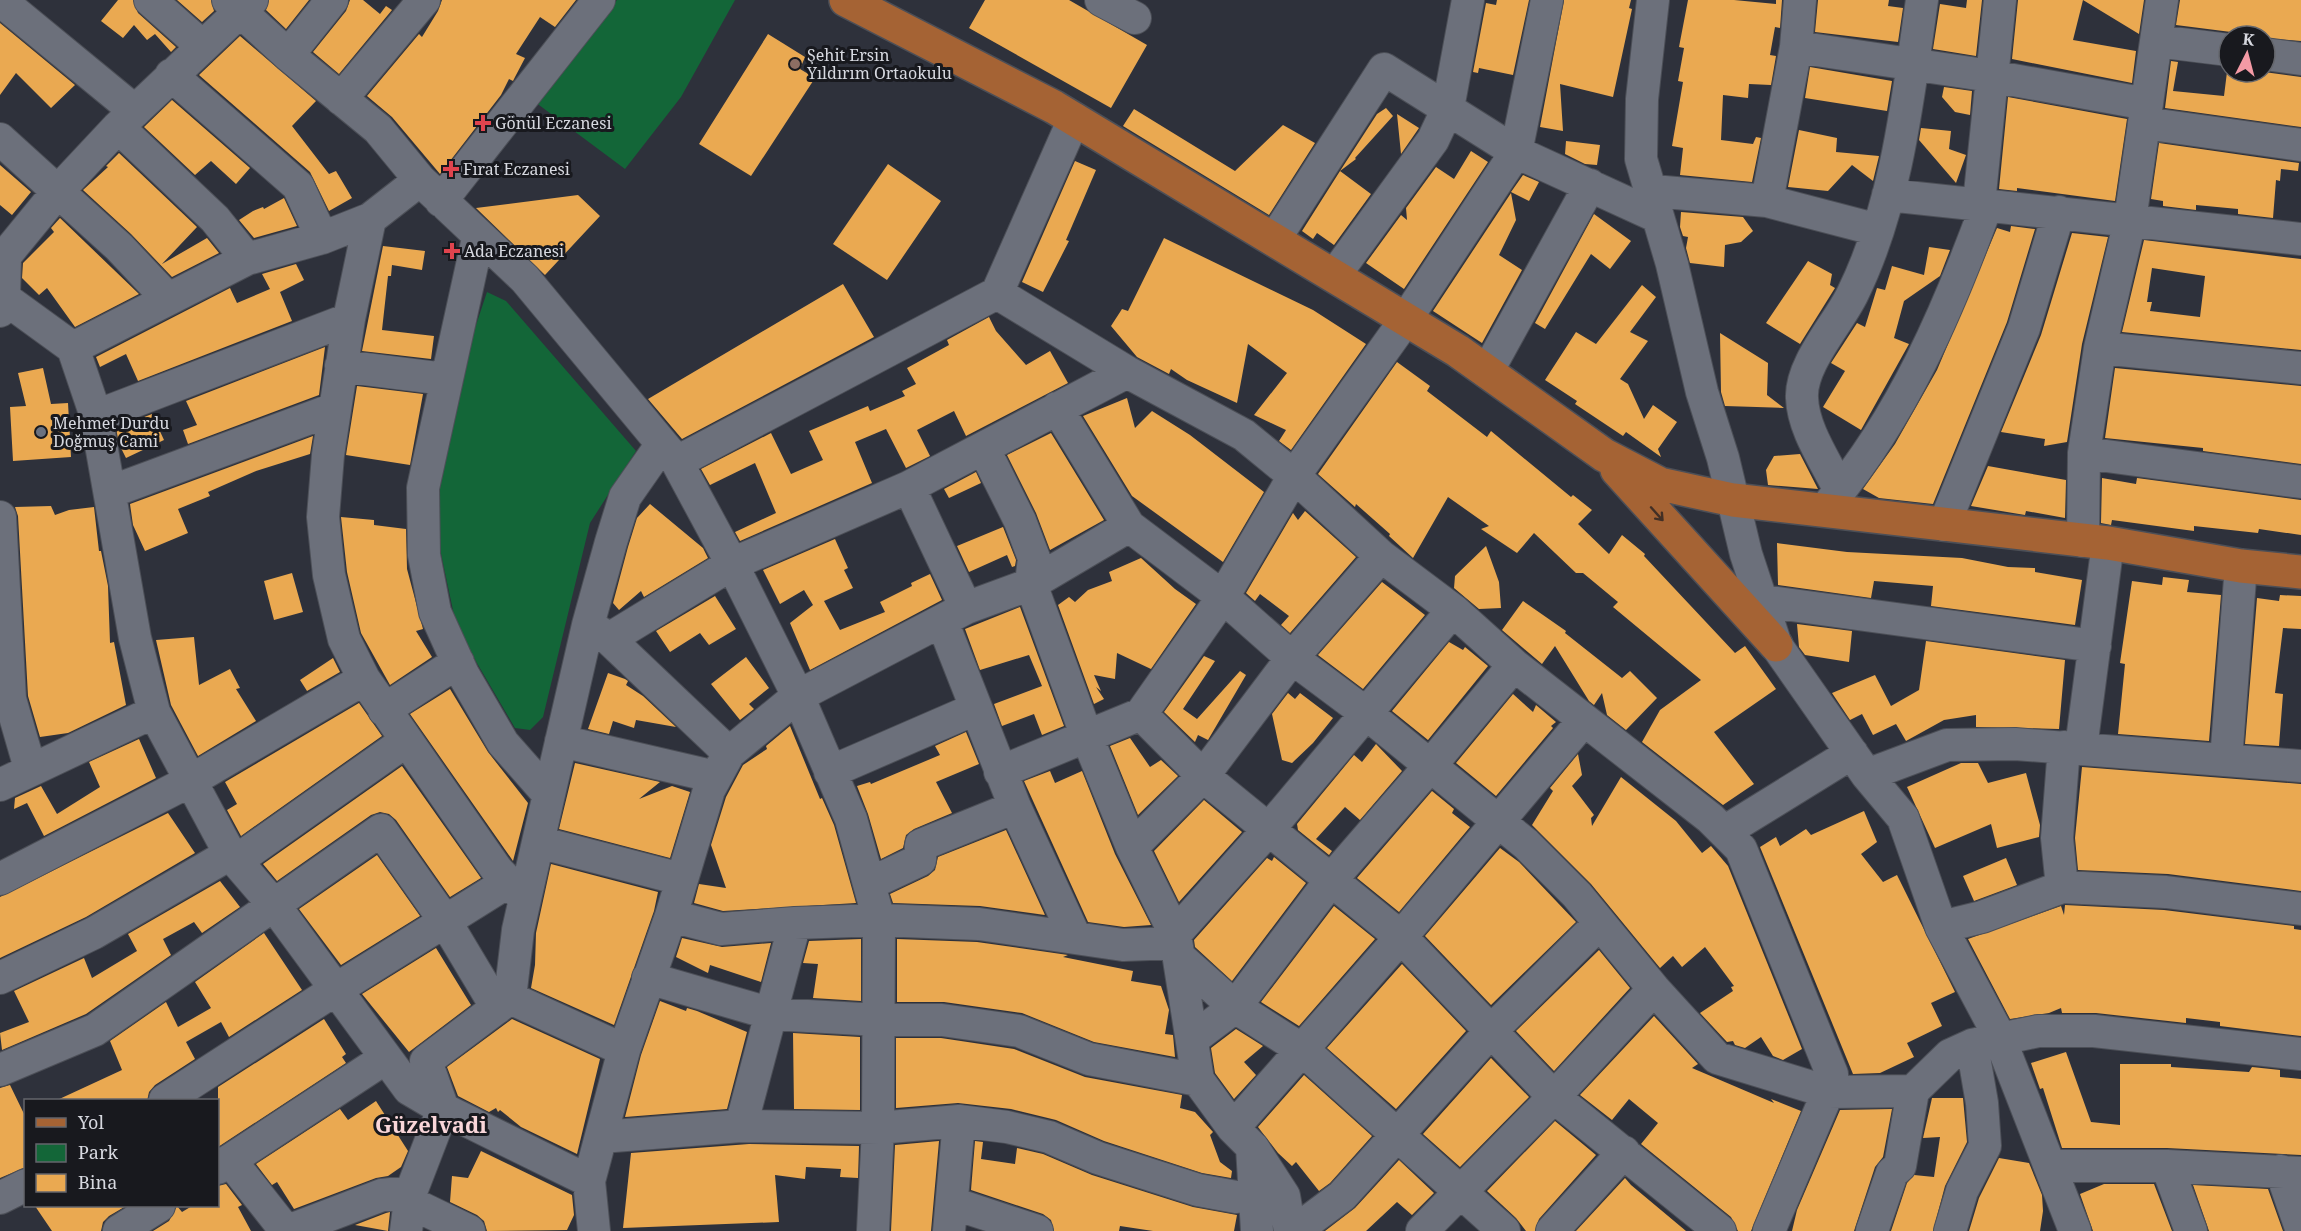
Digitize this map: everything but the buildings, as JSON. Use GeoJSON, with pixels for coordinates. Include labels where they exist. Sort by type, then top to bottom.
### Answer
{"type":"FeatureCollection","features":[{"type":"Feature","properties":{"kind":"main road"},"geometry":{"type":"LineString","coordinates":[[846,0],[1074,119],[1406,319],[1487,372],[1604,455],[1660,484],[1733,500],[1831,501],[1944,525],[2095,542],[2241,566],[2301,572]]}},
{"type":"Feature","properties":{"kind":"main road"},"geometry":{"type":"LineString","coordinates":[[1604,455],[1776,645]]}},
{"type":"Feature","properties":{"kind":"street"},"geometry":{"type":"LineString","coordinates":[[0,0],[127,118],[215,219],[247,260]]}},
{"type":"Feature","properties":{"kind":"street"},"geometry":{"type":"LineString","coordinates":[[150,0],[202,46]]}},
{"type":"Feature","properties":{"kind":"street"},"geometry":{"type":"LineString","coordinates":[[288,55],[332,0]]}},
{"type":"Feature","properties":{"kind":"street"},"geometry":{"type":"LineString","coordinates":[[341,99],[424,0]]}},
{"type":"Feature","properties":{"kind":"street"},"geometry":{"type":"LineString","coordinates":[[73,348],[247,260],[322,238],[370,219],[431,190],[599,0]]}},
{"type":"Feature","properties":{"kind":"street"},"geometry":{"type":"LineString","coordinates":[[1101,0],[1136,18]]}},
{"type":"Feature","properties":{"kind":"street"},"geometry":{"type":"LineString","coordinates":[[1334,276],[1433,140],[1448,108],[1468,0]]}},
{"type":"Feature","properties":{"kind":"street"},"geometry":{"type":"LineString","coordinates":[[1000,772],[1141,714],[1223,597],[1294,476],[1406,319],[1516,152],[1547,0]]}},
{"type":"Feature","properties":{"kind":"street"},"geometry":{"type":"LineString","coordinates":[[1653,0],[1642,99],[1641,159],[1655,204],[1702,392],[1776,645],[1860,764],[1903,818],[1941,927],[1986,1042],[2050,1166],[2075,1231]]}},
{"type":"Feature","properties":{"kind":"street"},"geometry":{"type":"LineString","coordinates":[[1767,201],[1796,47],[1800,0]]}},
{"type":"Feature","properties":{"kind":"street"},"geometry":{"type":"LineString","coordinates":[[1831,501],[1801,400],[1803,385],[1810,366],[1853,294],[1878,230],[1888,195],[1913,66],[1922,0]]}},
{"type":"Feature","properties":{"kind":"street"},"geometry":{"type":"LineString","coordinates":[[1831,501],[1860,468],[1921,364],[1954,295],[1983,204],[1991,76],[2000,0]]}},
{"type":"Feature","properties":{"kind":"street"},"geometry":{"type":"LineString","coordinates":[[2062,887],[2057,838],[2095,646],[2095,542],[2084,453],[2100,348],[2130,220],[2162,0]]}},
{"type":"Feature","properties":{"kind":"street"},"geometry":{"type":"LineString","coordinates":[[589,1181],[443,1109],[409,1089],[384,1059],[274,905],[233,857],[154,712],[135,638],[96,416],[73,348],[1,301],[6,256],[59,190],[127,118],[202,46],[240,4],[288,55],[378,129],[431,190],[478,238],[525,279],[669,453],[732,564],[798,696],[851,819],[879,920],[878,1128],[873,1231],[861,1231]]}},
{"type":"Feature","properties":{"kind":"street"},"geometry":{"type":"LineString","coordinates":[[2156,41],[2217,49]]}},
{"type":"Feature","properties":{"kind":"street"},"geometry":{"type":"LineString","coordinates":[[1796,47],[1991,76],[2146,114],[2301,145]]}},
{"type":"Feature","properties":{"kind":"street"},"geometry":{"type":"LineString","coordinates":[[2277,56],[2301,59]]}},
{"type":"Feature","properties":{"kind":"street"},"geometry":{"type":"LineString","coordinates":[[1274,240],[1384,69],[1516,152],[1590,185],[1655,204],[1767,201],[1878,230]]}},
{"type":"Feature","properties":{"kind":"street"},"geometry":{"type":"LineString","coordinates":[[171,75],[298,186],[322,238]]}},
{"type":"Feature","properties":{"kind":"street"},"geometry":{"type":"LineString","coordinates":[[409,1209],[443,1109],[426,1061],[503,1003],[518,930],[517,891],[538,842],[561,741],[599,632],[625,497],[669,453],[997,293],[1074,119]]}},
{"type":"Feature","properties":{"kind":"street"},"geometry":{"type":"LineString","coordinates":[[0,139],[59,190],[119,247],[168,299]]}},
{"type":"Feature","properties":{"kind":"street"},"geometry":{"type":"LineString","coordinates":[[1487,372],[1590,185]]}},
{"type":"Feature","properties":{"kind":"street"},"geometry":{"type":"LineString","coordinates":[[1888,195],[2301,239]]}},
{"type":"Feature","properties":{"kind":"street"},"geometry":{"type":"LineString","coordinates":[[1944,525],[2024,328],[2059,212]]}},
{"type":"Feature","properties":{"kind":"street"},"geometry":{"type":"LineString","coordinates":[[370,219],[349,319],[334,410],[323,517],[329,575],[344,639],[364,679],[406,741],[517,891]]}},
{"type":"Feature","properties":{"kind":"street"},"geometry":{"type":"LineString","coordinates":[[478,238],[445,379],[423,488],[424,555],[435,612],[458,662],[504,743],[548,794]]}},
{"type":"Feature","properties":{"kind":"street"},"geometry":{"type":"LineString","coordinates":[[997,293],[1127,372],[1244,435],[1294,476],[1381,556],[1453,610],[1514,665],[1583,721],[1710,818],[1741,849],[1769,913],[1832,1074],[1828,1092],[1769,1231]]}},
{"type":"Feature","properties":{"kind":"street"},"geometry":{"type":"LineString","coordinates":[[96,416],[349,319]]}},
{"type":"Feature","properties":{"kind":"street"},"geometry":{"type":"LineString","coordinates":[[2100,348],[2301,368]]}},
{"type":"Feature","properties":{"kind":"street"},"geometry":{"type":"LineString","coordinates":[[341,366],[445,379]]}},
{"type":"Feature","properties":{"kind":"street"},"geometry":{"type":"LineString","coordinates":[[599,632],[732,564],[909,487],[1127,372]]}},
{"type":"Feature","properties":{"kind":"street"},"geometry":{"type":"LineString","coordinates":[[1057,408],[1129,526],[1223,597],[1292,658],[1367,714],[1535,852],[1717,1058],[1828,1092],[1913,1091]]}},
{"type":"Feature","properties":{"kind":"street"},"geometry":{"type":"LineString","coordinates":[[110,492],[334,410]]}},
{"type":"Feature","properties":{"kind":"street"},"geometry":{"type":"LineString","coordinates":[[984,449],[1020,521],[1034,558],[1031,584],[1087,737],[1132,847],[1177,945],[1194,1038],[1198,1080],[1284,1196],[1290,1231]]}},
{"type":"Feature","properties":{"kind":"street"},"geometry":{"type":"LineString","coordinates":[[2084,453],[2301,482]]}},
{"type":"Feature","properties":{"kind":"street"},"geometry":{"type":"LineString","coordinates":[[909,487],[954,614],[975,709],[1015,807],[1075,937]]}},
{"type":"Feature","properties":{"kind":"street"},"geometry":{"type":"LineString","coordinates":[[0,517],[10,699],[30,768]]}},
{"type":"Feature","properties":{"kind":"street"},"geometry":{"type":"LineString","coordinates":[[594,1231],[589,1181],[624,1050],[722,765],[798,696],[954,614],[1031,584],[1129,526]]}},
{"type":"Feature","properties":{"kind":"street"},"geometry":{"type":"LineString","coordinates":[[1132,847],[1203,776],[1292,658],[1381,556]]}},
{"type":"Feature","properties":{"kind":"street"},"geometry":{"type":"LineString","coordinates":[[2226,760],[2241,566]]}},
{"type":"Feature","properties":{"kind":"street"},"geometry":{"type":"LineString","coordinates":[[1762,601],[2095,646]]}},
{"type":"Feature","properties":{"kind":"street"},"geometry":{"type":"LineString","coordinates":[[1177,945],[1269,828],[1453,610]]}},
{"type":"Feature","properties":{"kind":"street"},"geometry":{"type":"LineString","coordinates":[[599,632],[722,765]]}},
{"type":"Feature","properties":{"kind":"street"},"geometry":{"type":"LineString","coordinates":[[384,710],[458,662]]}},
{"type":"Feature","properties":{"kind":"street"},"geometry":{"type":"LineString","coordinates":[[1194,1038],[1235,1007],[1331,880],[1514,665]]}},
{"type":"Feature","properties":{"kind":"street"},"geometry":{"type":"LineString","coordinates":[[0,879],[192,780],[364,679]]}},
{"type":"Feature","properties":{"kind":"street"},"geometry":{"type":"LineString","coordinates":[[830,772],[975,709]]}},
{"type":"Feature","properties":{"kind":"street"},"geometry":{"type":"LineString","coordinates":[[0,785],[30,768],[154,712]]}},
{"type":"Feature","properties":{"kind":"street"},"geometry":{"type":"LineString","coordinates":[[1141,714],[1203,776],[1401,937],[1554,1097],[1720,1231]]}},
{"type":"Feature","properties":{"kind":"street"},"geometry":{"type":"LineString","coordinates":[[1257,1231],[1255,1194],[1242,1137],[1304,1051],[1583,721]]}},
{"type":"Feature","properties":{"kind":"street"},"geometry":{"type":"LineString","coordinates":[[0,978],[94,933],[233,857],[406,741]]}},
{"type":"Feature","properties":{"kind":"street"},"geometry":{"type":"LineString","coordinates":[[561,741],[722,765]]}},
{"type":"Feature","properties":{"kind":"street"},"geometry":{"type":"LineString","coordinates":[[1724,832],[1860,764],[1947,745],[2015,744],[2301,766]]}},
{"type":"Feature","properties":{"kind":"street"},"geometry":{"type":"LineString","coordinates":[[869,884],[920,861],[921,845],[1015,807]]}},
{"type":"Feature","properties":{"kind":"street"},"geometry":{"type":"LineString","coordinates":[[0,1070],[95,1030],[381,830],[503,1003],[624,1050]]}},
{"type":"Feature","properties":{"kind":"street"},"geometry":{"type":"LineString","coordinates":[[538,842],[681,879]]}},
{"type":"Feature","properties":{"kind":"street"},"geometry":{"type":"LineString","coordinates":[[1941,927],[1982,917],[2062,887],[2166,892],[2301,909]]}},
{"type":"Feature","properties":{"kind":"street"},"geometry":{"type":"LineString","coordinates":[[168,1099],[334,990],[445,921],[517,891]]}},
{"type":"Feature","properties":{"kind":"street"},"geometry":{"type":"LineString","coordinates":[[671,916],[721,929],[795,922],[879,920],[979,924],[1123,945],[1177,945],[1235,1007],[1304,1051],[1504,1231]]}},
{"type":"Feature","properties":{"kind":"street"},"geometry":{"type":"LineString","coordinates":[[741,1126],[795,922]]}},
{"type":"Feature","properties":{"kind":"street"},"geometry":{"type":"LineString","coordinates":[[1295,1231],[1342,1196],[1491,1030],[1600,923]]}},
{"type":"Feature","properties":{"kind":"street"},"geometry":{"type":"LineString","coordinates":[[648,978],[772,1014],[879,1020],[942,1020],[1019,1030],[1089,1059],[1198,1080]]}},
{"type":"Feature","properties":{"kind":"street"},"geometry":{"type":"LineString","coordinates":[[1422,1231],[1554,1097],[1654,989]]}},
{"type":"Feature","properties":{"kind":"street"},"geometry":{"type":"LineString","coordinates":[[1872,1231],[1892,1173],[1900,1166],[1913,1091],[1950,1055],[1986,1042],[2038,1031],[2094,1031],[2301,1054]]}},
{"type":"Feature","properties":{"kind":"street"},"geometry":{"type":"LineString","coordinates":[[1950,1231],[1962,1191],[1985,1146],[1982,1103],[1986,1042]]}},
{"type":"Feature","properties":{"kind":"street"},"geometry":{"type":"LineString","coordinates":[[384,1059],[224,1164],[287,1231],[382,1195],[409,1209],[469,1231]]}},
{"type":"Feature","properties":{"kind":"street"},"geometry":{"type":"LineString","coordinates":[[601,1137],[741,1126],[878,1128],[959,1121],[1007,1127],[1049,1137],[1098,1158],[1198,1190],[1236,1197],[1255,1194]]}},
{"type":"Feature","properties":{"kind":"street"},"geometry":{"type":"LineString","coordinates":[[959,1121],[950,1217],[1037,1231]]}},
{"type":"Feature","properties":{"kind":"street"},"geometry":{"type":"LineString","coordinates":[[1552,1231],[1624,1152]]}},
{"type":"Feature","properties":{"kind":"street"},"geometry":{"type":"LineString","coordinates":[[2050,1166],[2167,1166],[2291,1172],[2301,1228]]}},
{"type":"Feature","properties":{"kind":"street"},"geometry":{"type":"LineString","coordinates":[[2167,1166],[2191,1231]]}},
{"type":"Feature","properties":{"kind":"street"},"geometry":{"type":"LineString","coordinates":[[0,1198],[24,1186]]}},
{"type":"Feature","properties":{"kind":"street"},"geometry":{"type":"LineString","coordinates":[[119,1231],[157,1207]]}},
{"type":"Feature","properties":{"kind":"green space"},"geometry":{"type":"Polygon","coordinates":[[[617,0],[735,0],[681,97],[625,169],[535,102],[617,0]]]}},
{"type":"Feature","properties":{"kind":"green space"},"geometry":{"type":"Polygon","coordinates":[[[487,292],[506,301],[636,451],[590,523],[543,717],[530,730],[515,728],[457,629],[431,507],[460,373],[487,292]]]}},
{"type":"Feature","properties":{"kind":"place","name":"Şehit Ersin Yıldırım Ortaokulu"},"geometry":{"type":"Point","coordinates":[795,64]}},
{"type":"Feature","properties":{"kind":"place","name":"Gönül Eczanesi"},"geometry":{"type":"Point","coordinates":[483,123]}},
{"type":"Feature","properties":{"kind":"place","name":"Fırat Eczanesi"},"geometry":{"type":"Point","coordinates":[451,169]}},
{"type":"Feature","properties":{"kind":"place","name":"Ada Eczanesi"},"geometry":{"type":"Point","coordinates":[452,251]}},
{"type":"Feature","properties":{"kind":"place","name":"Mehmet Durdu Doğmuş Cami"},"geometry":{"type":"Point","coordinates":[41,432]}},
{"type":"Feature","properties":{"kind":"district","name":"Güzelvadi"},"geometry":{"type":"Point","coordinates":[431,1125]}}]}
